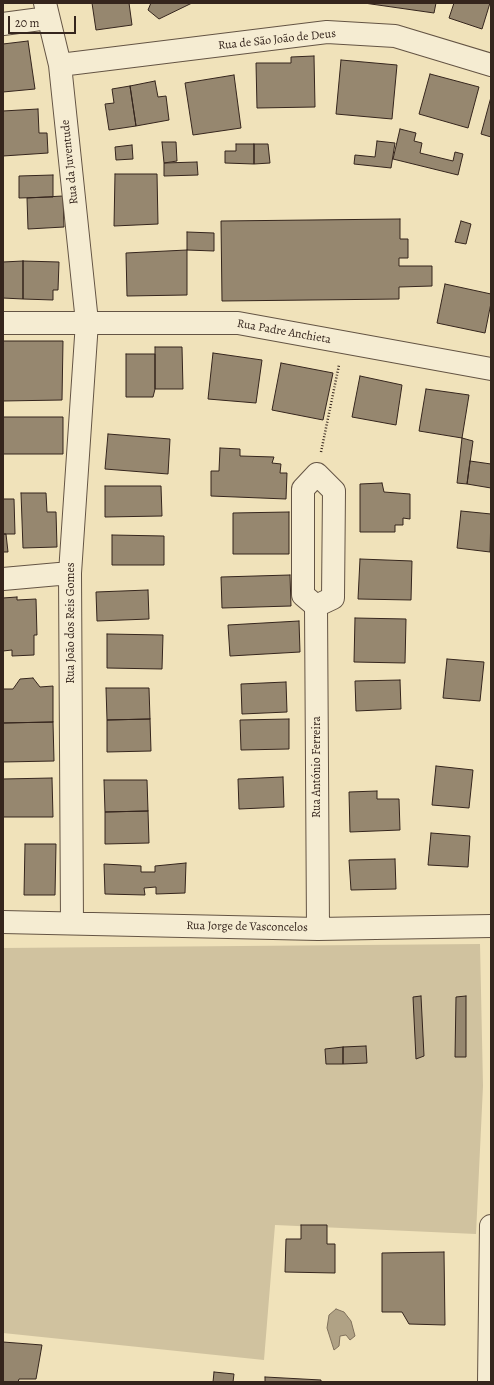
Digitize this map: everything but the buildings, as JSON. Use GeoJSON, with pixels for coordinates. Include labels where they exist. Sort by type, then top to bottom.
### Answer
{"type":"FeatureCollection","features":[{"type":"Feature","properties":{"kind":"street"},"geometry":{"type":"LineString","coordinates":[[3,24],[46,10]]}},
{"type":"Feature","properties":{"kind":"street","name":"Rua da Juventude"},"geometry":{"type":"LineString","coordinates":[[46,10],[60,65],[87,322]]}},
{"type":"Feature","properties":{"kind":"street","name":"Rua de São João de Deus"},"geometry":{"type":"LineString","coordinates":[[60,65],[327,32],[395,36],[491,64]]}},
{"type":"Feature","properties":{"kind":"street","name":"Rua João dos Reis Gomes"},"geometry":{"type":"LineString","coordinates":[[72,923],[70,573],[87,322]]}},
{"type":"Feature","properties":{"kind":"street","name":"Rua Padre Anchieta"},"geometry":{"type":"LineString","coordinates":[[3,323],[238,323],[491,369]]}},
{"type":"Feature","properties":{"kind":"street"},"geometry":{"type":"LineString","coordinates":[[317,474],[334,491],[334,591],[333,598],[316,606],[303,595],[303,489],[317,474]]}},
{"type":"Feature","properties":{"kind":"street"},"geometry":{"type":"LineString","coordinates":[[3,579],[70,573]]}},
{"type":"Feature","properties":{"kind":"street","name":"Rua António Ferreira"},"geometry":{"type":"LineString","coordinates":[[316,606],[318,929]]}},
{"type":"Feature","properties":{"kind":"street","name":"Rua Jorge de Vasconcelos"},"geometry":{"type":"LineString","coordinates":[[3,922],[318,929],[491,926]]}},
{"type":"Feature","properties":{"kind":"street"},"geometry":{"type":"LineString","coordinates":[[489,1382],[491,1226]]}},
{"type":"Feature","properties":{"kind":"path"},"geometry":{"type":"LineString","coordinates":[[317,474],[344,342]]}},
{"type":"Feature","properties":{"kind":"shaded area"},"geometry":{"type":"Polygon","coordinates":[[[480,944],[483,1086],[476,1234],[275,1225],[264,1360],[3,1333],[3,948],[480,944]]]}},
{"type":"Feature","properties":{"kind":"shaded area"},"geometry":{"type":"Polygon","coordinates":[[[336,1309],[344,1312],[351,1321],[355,1336],[350,1340],[346,1335],[340,1336],[339,1346],[334,1350],[327,1328],[329,1315],[336,1309]]]}}]}
